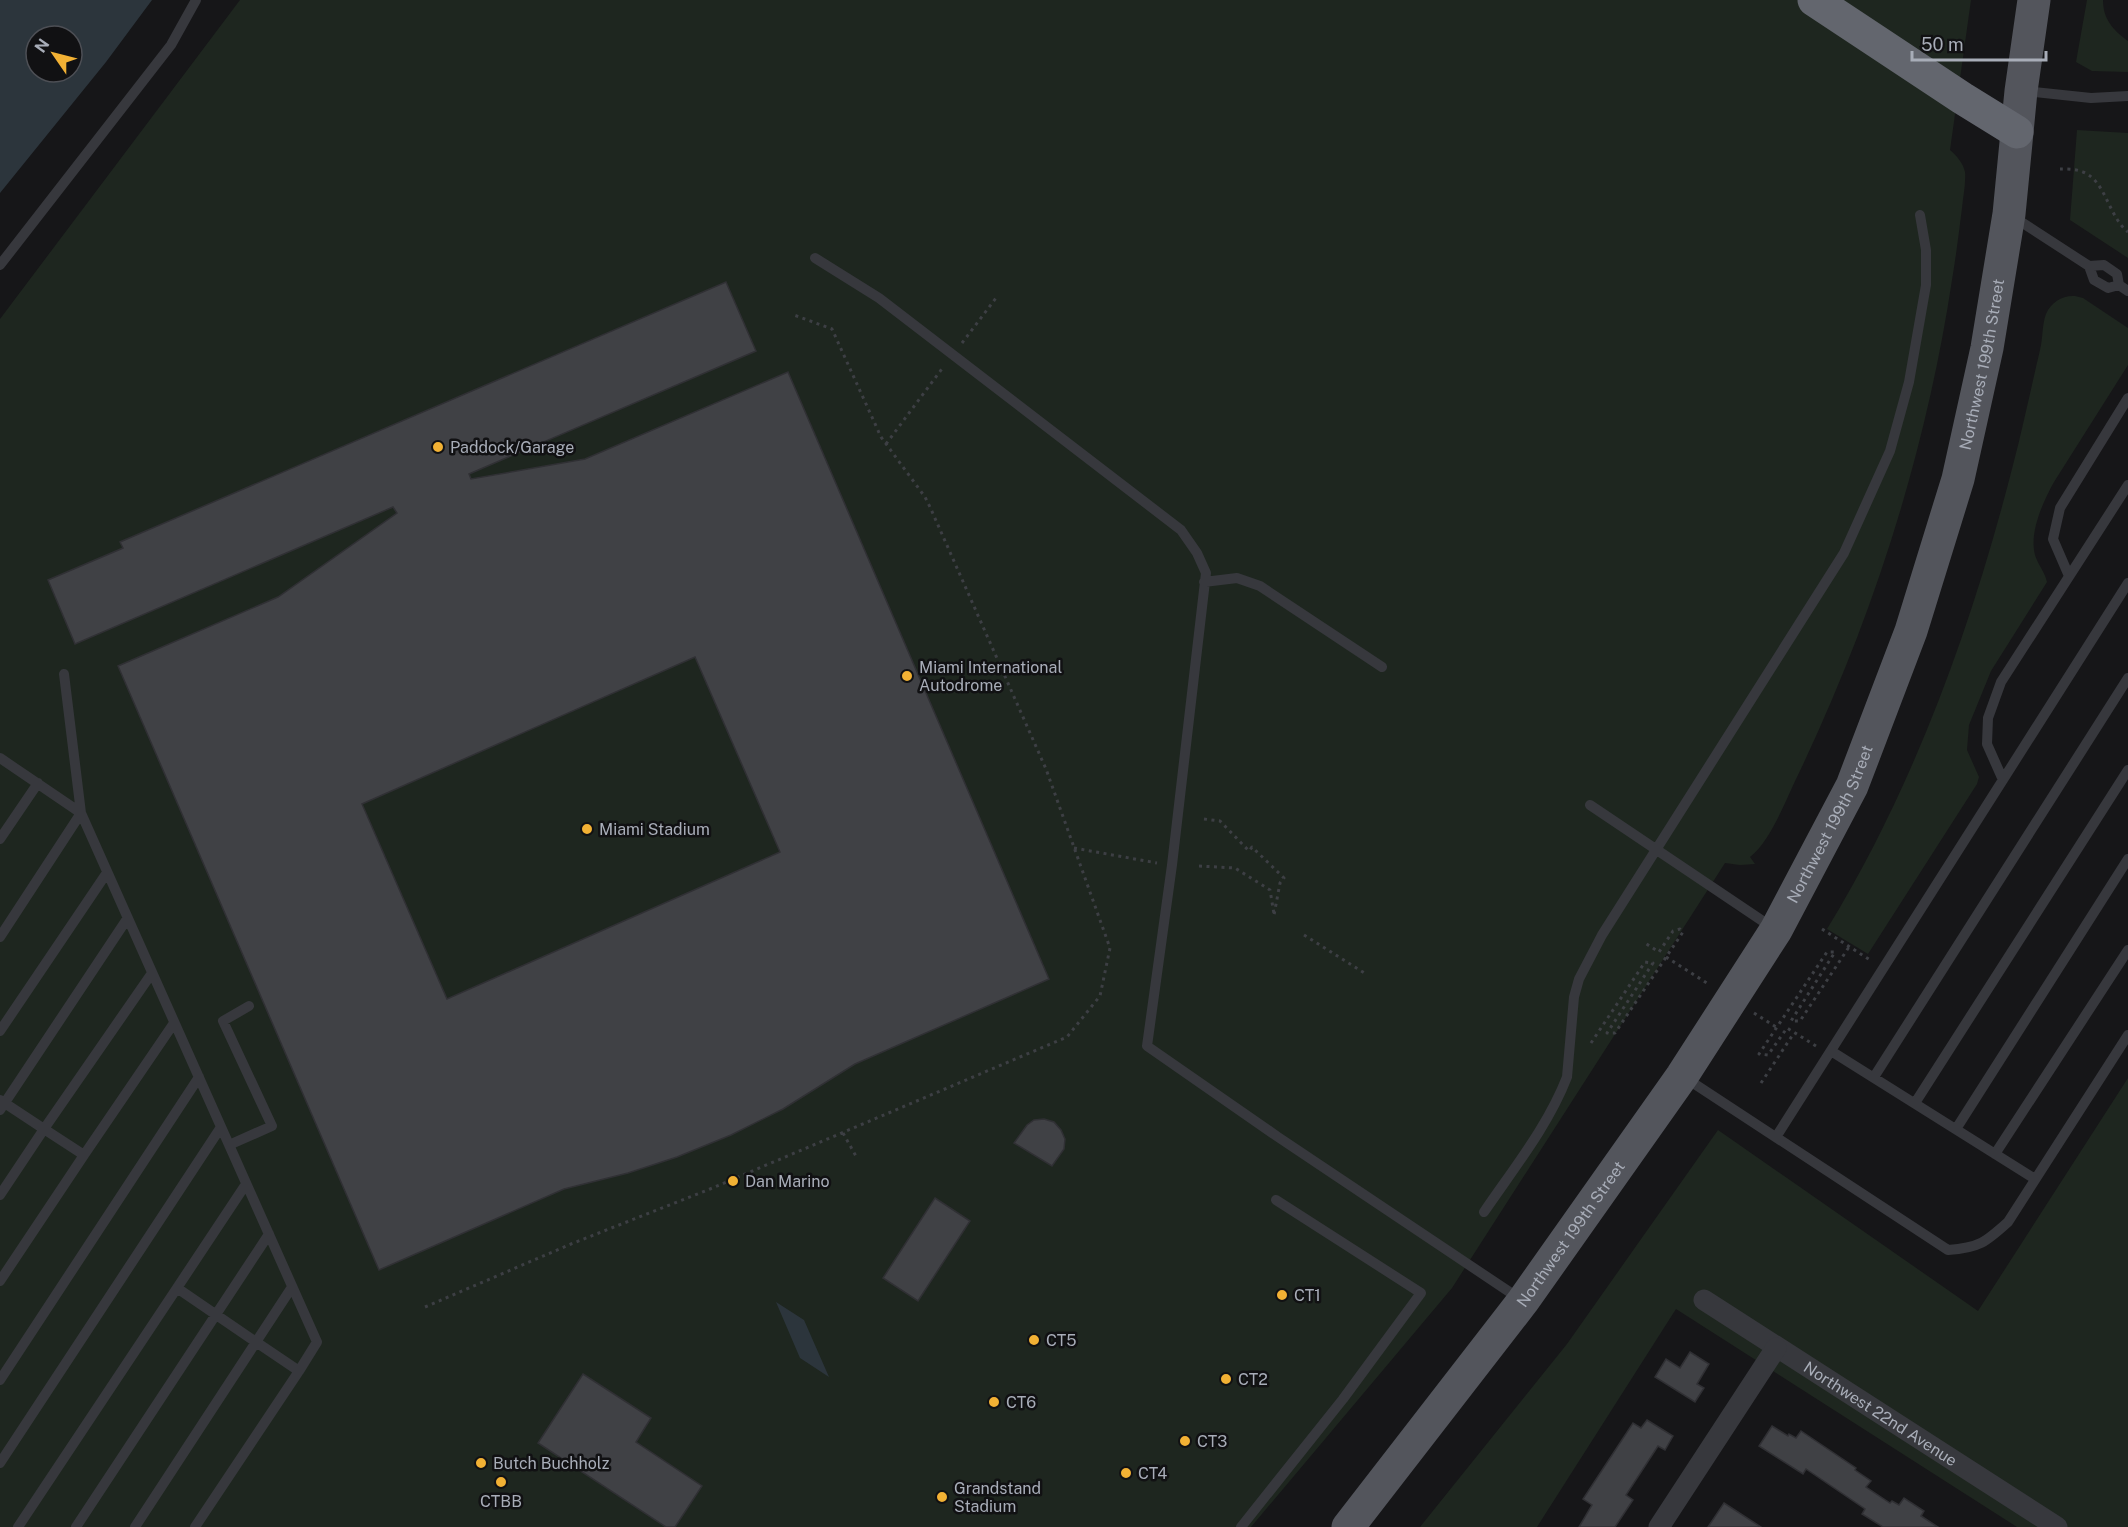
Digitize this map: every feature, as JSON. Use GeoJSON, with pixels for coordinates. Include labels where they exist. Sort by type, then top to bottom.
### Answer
{"type":"FeatureCollection","features":[{"type":"Feature","properties":{"kind":"highway"},"geometry":{"type":"LineString","coordinates":[[1814,0],[2017,132]]}},
{"type":"Feature","properties":{"kind":"main road","name":"Northwest 199th Street"},"geometry":{"type":"LineString","coordinates":[[1347,1527],[1523,1301],[1682,1076],[1776,930],[1852,786],[1911,631],[1959,479],[1987,348],[2009,214],[2021,91],[2034,0]]}},
{"type":"Feature","properties":{"kind":"street","name":"Northwest 22nd Avenue"},"geometry":{"type":"LineString","coordinates":[[1704,1300],[2057,1527]]}},
{"type":"Feature","properties":{"kind":"street"},"geometry":{"type":"LineString","coordinates":[[1659,1527],[1776,1348]]}},
{"type":"Feature","properties":{"kind":"lane"},"geometry":{"type":"LineString","coordinates":[[0,266],[171,45],[196,0]]}},
{"type":"Feature","properties":{"kind":"lane"},"geometry":{"type":"LineString","coordinates":[[2021,91],[2091,98],[2128,96]]}},
{"type":"Feature","properties":{"kind":"lane"},"geometry":{"type":"LineString","coordinates":[[2009,214],[2089,266],[2104,265],[2117,274],[2123,288],[2108,288],[2094,280],[2089,266]]}},
{"type":"Feature","properties":{"kind":"lane"},"geometry":{"type":"LineString","coordinates":[[1484,1212],[1554,1108],[1567,1077],[1574,997],[1579,979],[1602,935],[1844,553],[1890,451],[1909,382],[1926,285],[1926,250],[1920,215]]}},
{"type":"Feature","properties":{"kind":"lane"},"geometry":{"type":"LineString","coordinates":[[815,258],[879,298],[1181,530],[1197,553],[1206,573],[1172,865],[1147,1046],[1523,1301]]}},
{"type":"Feature","properties":{"kind":"lane"},"geometry":{"type":"LineString","coordinates":[[2069,576],[2053,539],[2060,507],[2128,398]]}},
{"type":"Feature","properties":{"kind":"lane"},"geometry":{"type":"LineString","coordinates":[[2003,780],[1987,744],[1988,718],[2001,682],[2128,485]]}},
{"type":"Feature","properties":{"kind":"lane"},"geometry":{"type":"LineString","coordinates":[[1204,582],[1237,578],[1260,586],[1382,667]]}},
{"type":"Feature","properties":{"kind":"lane"},"geometry":{"type":"LineString","coordinates":[[1776,1137],[2128,583]]}},
{"type":"Feature","properties":{"kind":"lane"},"geometry":{"type":"LineString","coordinates":[[64,674],[81,813],[106,874],[317,1342],[195,1527]]}},
{"type":"Feature","properties":{"kind":"lane"},"geometry":{"type":"LineString","coordinates":[[1874,1077],[2128,678]]}},
{"type":"Feature","properties":{"kind":"lane"},"geometry":{"type":"LineString","coordinates":[[0,758],[81,813]]}},
{"type":"Feature","properties":{"kind":"lane"},"geometry":{"type":"LineString","coordinates":[[1915,1103],[2128,770]]}},
{"type":"Feature","properties":{"kind":"lane"},"geometry":{"type":"LineString","coordinates":[[0,839],[38,783]]}},
{"type":"Feature","properties":{"kind":"lane"},"geometry":{"type":"LineString","coordinates":[[1590,805],[1776,930]]}},
{"type":"Feature","properties":{"kind":"lane"},"geometry":{"type":"LineString","coordinates":[[0,937],[81,813]]}},
{"type":"Feature","properties":{"kind":"lane"},"geometry":{"type":"LineString","coordinates":[[1956,1129],[2128,859]]}},
{"type":"Feature","properties":{"kind":"lane"},"geometry":{"type":"LineString","coordinates":[[0,1031],[106,874]]}},
{"type":"Feature","properties":{"kind":"lane"},"geometry":{"type":"LineString","coordinates":[[84,1155],[2,1105],[127,919]]}},
{"type":"Feature","properties":{"kind":"lane"},"geometry":{"type":"LineString","coordinates":[[1995,1154],[2128,950]]}},
{"type":"Feature","properties":{"kind":"lane"},"geometry":{"type":"LineString","coordinates":[[0,1195],[152,973]]}},
{"type":"Feature","properties":{"kind":"lane"},"geometry":{"type":"LineString","coordinates":[[229,1145],[272,1126],[222,1021],[249,1006]]}},
{"type":"Feature","properties":{"kind":"lane"},"geometry":{"type":"LineString","coordinates":[[0,1281],[174,1023]]}},
{"type":"Feature","properties":{"kind":"lane"},"geometry":{"type":"LineString","coordinates":[[1682,1076],[1948,1250],[1966,1249],[1985,1242],[2008,1222],[2128,1035]]}},
{"type":"Feature","properties":{"kind":"lane"},"geometry":{"type":"LineString","coordinates":[[1831,1051],[2035,1179]]}},
{"type":"Feature","properties":{"kind":"lane"},"geometry":{"type":"LineString","coordinates":[[0,1380],[199,1077]]}},
{"type":"Feature","properties":{"kind":"lane"},"geometry":{"type":"LineString","coordinates":[[0,1462],[221,1127]]}},
{"type":"Feature","properties":{"kind":"lane"},"geometry":{"type":"LineString","coordinates":[[18,1527],[246,1184]]}},
{"type":"Feature","properties":{"kind":"lane"},"geometry":{"type":"LineString","coordinates":[[1241,1527],[1343,1399],[1421,1293],[1276,1200]]}},
{"type":"Feature","properties":{"kind":"lane"},"geometry":{"type":"LineString","coordinates":[[76,1527],[269,1234]]}},
{"type":"Feature","properties":{"kind":"lane"},"geometry":{"type":"LineString","coordinates":[[135,1527],[292,1287]]}},
{"type":"Feature","properties":{"kind":"lane"},"geometry":{"type":"LineString","coordinates":[[177,1288],[299,1371]]}},
{"type":"Feature","properties":{"kind":"path"},"geometry":{"type":"LineString","coordinates":[[2060,169],[2081,171],[2092,177],[2100,187],[2119,224],[2128,232]]}},
{"type":"Feature","properties":{"kind":"path"},"geometry":{"type":"LineString","coordinates":[[962,343],[996,298]]}},
{"type":"Feature","properties":{"kind":"path"},"geometry":{"type":"LineString","coordinates":[[425,1307],[1068,1037],[1101,996],[1110,948],[1046,768],[925,497],[881,437],[832,329],[794,315]]}},
{"type":"Feature","properties":{"kind":"path"},"geometry":{"type":"LineString","coordinates":[[886,444],[944,366]]}},
{"type":"Feature","properties":{"kind":"path"},"geometry":{"type":"LineString","coordinates":[[1198,866],[1235,868],[1261,884],[1270,890],[1275,915],[1280,883],[1284,879],[1252,847],[1249,851],[1220,821],[1204,819]]}},
{"type":"Feature","properties":{"kind":"path"},"geometry":{"type":"LineString","coordinates":[[1074,848],[1157,863]]}},
{"type":"Feature","properties":{"kind":"path"},"geometry":{"type":"LineString","coordinates":[[1591,1043],[1645,962],[1653,963],[1607,1033],[1615,1033],[1668,958],[1683,932],[1680,929],[1673,931],[1659,952],[1645,944]]}},
{"type":"Feature","properties":{"kind":"path"},"geometry":{"type":"LineString","coordinates":[[1822,929],[1870,960]]}},
{"type":"Feature","properties":{"kind":"path"},"geometry":{"type":"LineString","coordinates":[[1304,935],[1366,974]]}},
{"type":"Feature","properties":{"kind":"path"},"geometry":{"type":"LineString","coordinates":[[1816,1046],[1787,1028],[1768,1055],[1759,1054],[1775,1026],[1827,952],[1835,952],[1791,1021],[1800,1021],[1849,947]]}},
{"type":"Feature","properties":{"kind":"path"},"geometry":{"type":"LineString","coordinates":[[1761,1083],[1794,1033]]}},
{"type":"Feature","properties":{"kind":"path"},"geometry":{"type":"LineString","coordinates":[[843,1133],[857,1158]]}},
{"type":"Feature","properties":{"kind":"shaded area"},"geometry":{"type":"Polygon","coordinates":[[[0,0],[152,0],[106,62],[0,193],[0,0]]]}},
{"type":"Feature","properties":{"kind":"shaded area","name":"Miami International Autodrome"},"geometry":{"type":"Polygon","coordinates":[[[240,0],[1971,0],[1950,150],[1963,166],[1965,186],[1952,280],[1928,408],[1912,471],[1873,595],[1825,716],[1783,807],[1765,841],[1750,857],[1755,864],[1725,863],[1452,1288],[1251,1527],[0,1527],[0,319],[240,0]]]}},
{"type":"Feature","properties":{"kind":"shaded area"},"geometry":{"type":"Polygon","coordinates":[[[2087,0],[2103,0],[2103,7],[2110,24],[2128,41],[2128,72],[2092,71],[2076,62],[2087,0]]]}},
{"type":"Feature","properties":{"kind":"shaded area"},"geometry":{"type":"Polygon","coordinates":[[[2077,130],[2128,133],[2128,258],[2070,220],[2077,130]]]}},
{"type":"Feature","properties":{"kind":"shaded area"},"geometry":{"type":"Polygon","coordinates":[[[2075,296],[2083,298],[2128,328],[2128,365],[2054,482],[2038,517],[2034,537],[2035,555],[2047,582],[1991,671],[1969,725],[1967,750],[1979,777],[1977,784],[1868,954],[1827,929],[1887,819],[1937,704],[1959,645],[1997,525],[2013,465],[2046,314],[2058,300],[2075,296]]]}},
{"type":"Feature","properties":{"kind":"shaded area"},"geometry":{"type":"Polygon","coordinates":[[[2128,1078],[2128,1527],[2017,1527],[1676,1309],[1537,1527],[1420,1527],[1567,1344],[1718,1130],[1978,1311],[2128,1078]]]}},
{"type":"Feature","properties":{"kind":"shaded area"},"geometry":{"type":"Polygon","coordinates":[[[776,1302],[804,1320],[829,1377],[800,1358],[776,1302]]]}},
{"type":"Feature","properties":{"kind":"building","name":"Miami Stadium"},"geometry":{"type":"Polygon","coordinates":[[[726,282],[756,351],[469,474],[471,479],[585,459],[788,372],[1049,979],[855,1064],[783,1109],[731,1135],[677,1157],[628,1173],[564,1189],[379,1270],[118,666],[278,597],[397,513],[393,507],[75,644],[48,580],[123,548],[120,542],[726,282]],[[695,657],[362,804],[447,999],[780,852],[695,657]]]}},
{"type":"Feature","properties":{"kind":"building"},"geometry":{"type":"Polygon","coordinates":[[[1044,1119],[1054,1122],[1065,1139],[1064,1149],[1052,1166],[1014,1143],[1027,1125],[1034,1120],[1044,1119]]]}},
{"type":"Feature","properties":{"kind":"building"},"geometry":{"type":"Polygon","coordinates":[[[935,1198],[970,1221],[918,1301],[883,1278],[935,1198]]]}},
{"type":"Feature","properties":{"kind":"building"},"geometry":{"type":"Polygon","coordinates":[[[1690,1352],[1709,1364],[1697,1384],[1704,1388],[1695,1402],[1655,1377],[1666,1359],[1680,1368],[1690,1352]]]}},
{"type":"Feature","properties":{"kind":"building"},"geometry":{"type":"Polygon","coordinates":[[[583,1374],[651,1418],[636,1442],[702,1486],[675,1527],[666,1527],[538,1443],[583,1374]]]}},
{"type":"Feature","properties":{"kind":"building"},"geometry":{"type":"Polygon","coordinates":[[[1647,1420],[1673,1436],[1665,1450],[1658,1446],[1626,1495],[1633,1500],[1615,1527],[1579,1527],[1592,1505],[1583,1499],[1633,1423],[1641,1428],[1647,1420]]]}},
{"type":"Feature","properties":{"kind":"building"},"geometry":{"type":"Polygon","coordinates":[[[1772,1426],[1796,1438],[1801,1431],[1856,1468],[1855,1470],[1871,1481],[1866,1487],[1890,1503],[1892,1501],[1899,1505],[1904,1498],[1924,1511],[1921,1516],[1938,1527],[1883,1527],[1862,1514],[1865,1509],[1806,1469],[1803,1474],[1759,1446],[1772,1426]]]}},
{"type":"Feature","properties":{"kind":"building"},"geometry":{"type":"Polygon","coordinates":[[[1724,1503],[1761,1527],[1708,1527],[1724,1503]]]}},
{"type":"Feature","properties":{"kind":"place","name":"Paddock/Garage"},"geometry":{"type":"Point","coordinates":[438,447]}},
{"type":"Feature","properties":{"kind":"place","name":"Miami International Autodrome"},"geometry":{"type":"Point","coordinates":[907,676]}},
{"type":"Feature","properties":{"kind":"place","name":"Miami Stadium"},"geometry":{"type":"Point","coordinates":[587,829]}},
{"type":"Feature","properties":{"kind":"place","name":"Dan Marino"},"geometry":{"type":"Point","coordinates":[733,1181]}},
{"type":"Feature","properties":{"kind":"place","name":"CT1"},"geometry":{"type":"Point","coordinates":[1282,1295]}},
{"type":"Feature","properties":{"kind":"place","name":"CT5"},"geometry":{"type":"Point","coordinates":[1034,1340]}},
{"type":"Feature","properties":{"kind":"place","name":"CT2"},"geometry":{"type":"Point","coordinates":[1226,1379]}},
{"type":"Feature","properties":{"kind":"place","name":"CT6"},"geometry":{"type":"Point","coordinates":[994,1402]}},
{"type":"Feature","properties":{"kind":"place","name":"CT3"},"geometry":{"type":"Point","coordinates":[1185,1441]}},
{"type":"Feature","properties":{"kind":"place","name":"Butch Buchholz"},"geometry":{"type":"Point","coordinates":[481,1463]}},
{"type":"Feature","properties":{"kind":"place","name":"CT4"},"geometry":{"type":"Point","coordinates":[1126,1473]}},
{"type":"Feature","properties":{"kind":"place","name":"CTBB"},"geometry":{"type":"Point","coordinates":[501,1482]}},
{"type":"Feature","properties":{"kind":"place","name":"Grandstand Stadium"},"geometry":{"type":"Point","coordinates":[942,1497]}}]}
